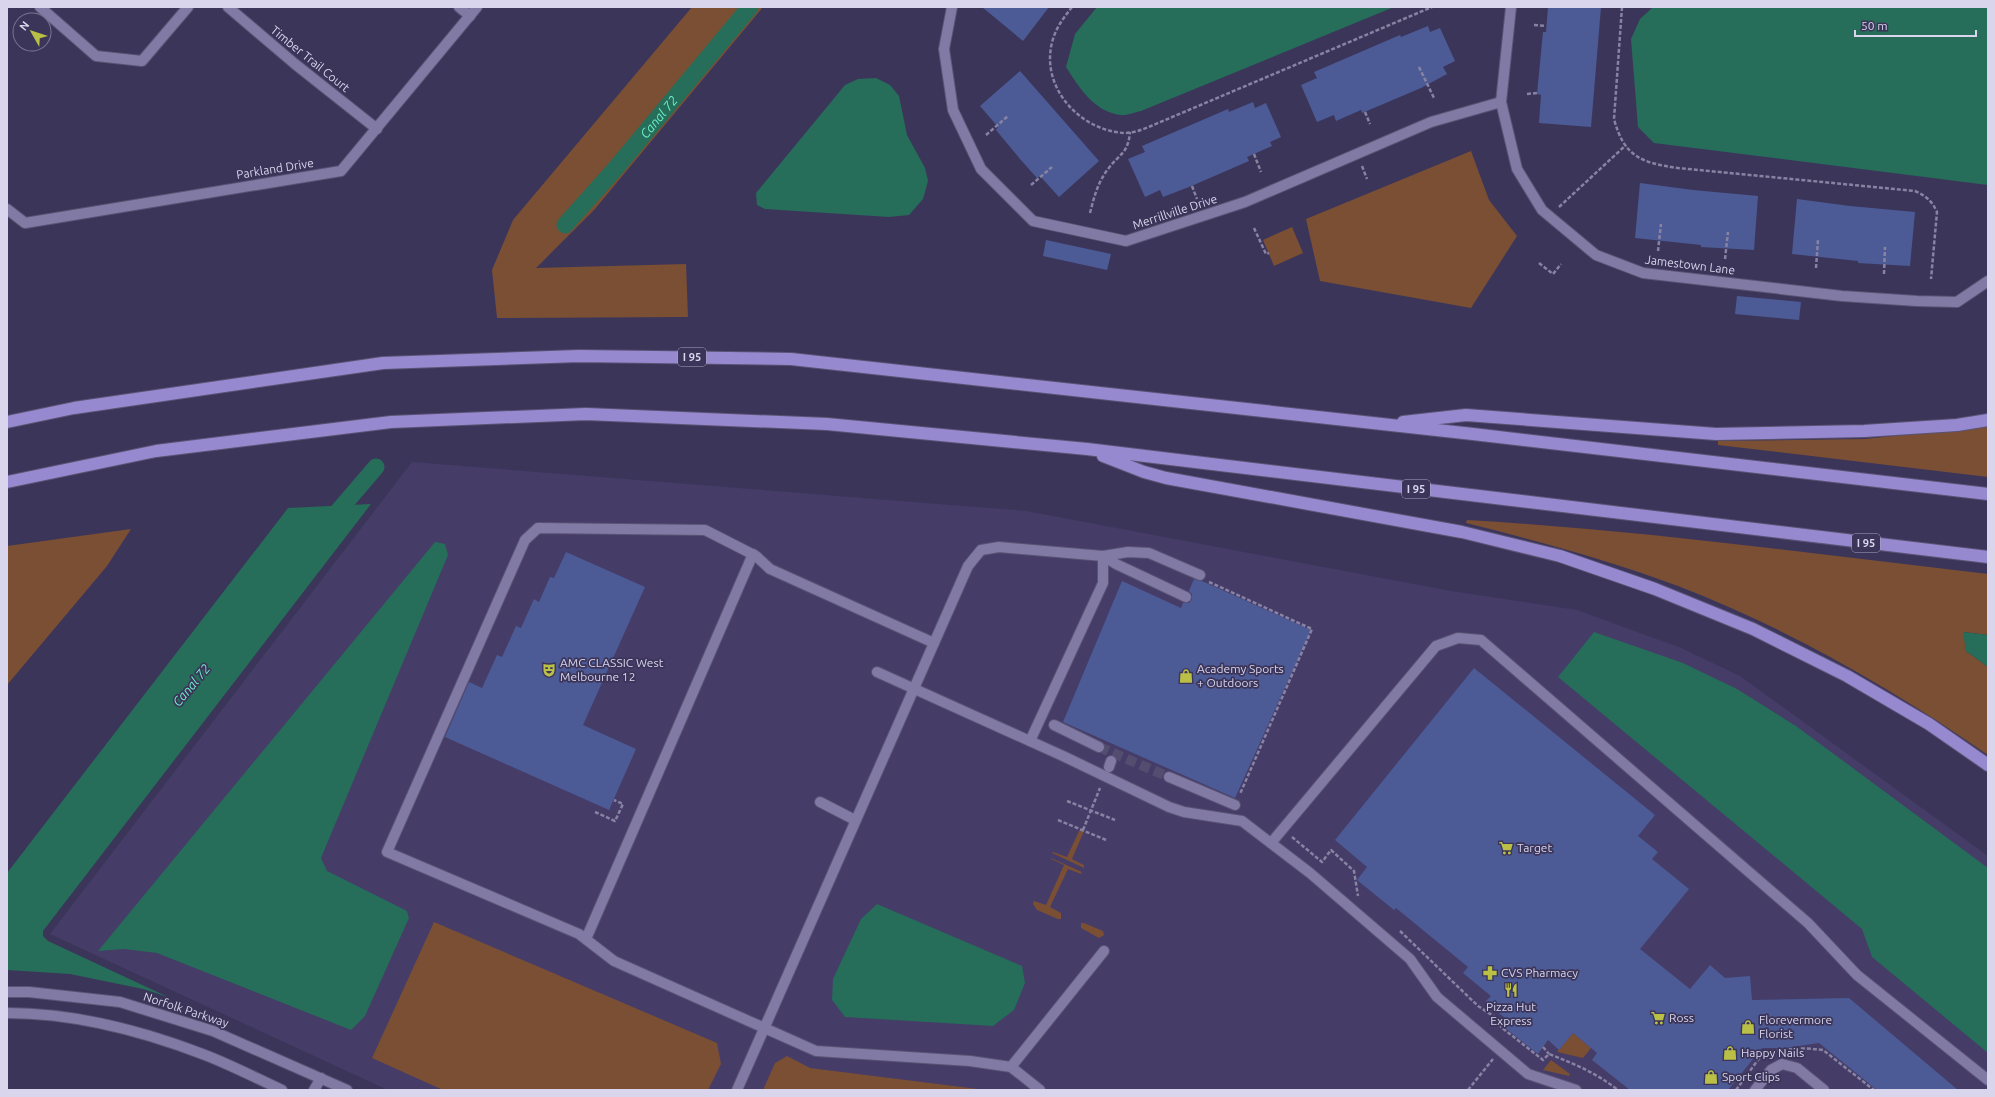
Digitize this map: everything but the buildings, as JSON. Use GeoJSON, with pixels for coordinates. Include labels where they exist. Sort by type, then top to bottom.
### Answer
{"type":"FeatureCollection","features":[{"type":"Feature","properties":{"kind":"highway","name":"I 95"},"geometry":{"type":"LineString","coordinates":[[7,422],[74,408],[383,363],[579,356],[791,359],[1378,425],[1473,434],[1988,494]]}},
{"type":"Feature","properties":{"kind":"highway","name":"I 95"},"geometry":{"type":"LineString","coordinates":[[7,482],[156,451],[391,422],[586,414],[827,424],[1087,449],[1988,557]]}},
{"type":"Feature","properties":{"kind":"highway"},"geometry":{"type":"LineString","coordinates":[[1378,425],[1466,415],[1716,434],[1864,431],[1957,426],[1988,420]]}},
{"type":"Feature","properties":{"kind":"highway"},"geometry":{"type":"LineString","coordinates":[[1087,449],[1144,472],[1166,478],[1462,532],[1560,556],[1655,589],[1753,629],[1847,676],[1929,724],[1988,765]]}},
{"type":"Feature","properties":{"kind":"street"},"geometry":{"type":"LineString","coordinates":[[40,7],[96,56],[142,61],[188,7]]}},
{"type":"Feature","properties":{"kind":"street","name":"Timber Trail Court"},"geometry":{"type":"LineString","coordinates":[[228,7],[294,64],[377,129]]}},
{"type":"Feature","properties":{"kind":"street"},"geometry":{"type":"LineString","coordinates":[[459,7],[470,16]]}},
{"type":"Feature","properties":{"kind":"street","name":"Parkland Drive"},"geometry":{"type":"LineString","coordinates":[[7,209],[25,223],[341,171],[477,7]]}},
{"type":"Feature","properties":{"kind":"street","name":"Merrillville Drive"},"geometry":{"type":"LineString","coordinates":[[952,7],[944,49],[953,110],[981,169],[1033,221],[1126,241],[1245,202],[1431,122],[1501,102]]}},
{"type":"Feature","properties":{"kind":"street","name":"Jamestown Lane"},"geometry":{"type":"LineString","coordinates":[[1511,7],[1501,102],[1517,169],[1542,210],[1596,255],[1643,274],[1842,296],[1917,301],[1957,302],[1988,281]]}},
{"type":"Feature","properties":{"kind":"street"},"geometry":{"type":"LineString","coordinates":[[934,644],[770,569],[753,554],[705,530],[538,528],[524,540],[387,852],[570,930],[586,939],[614,961],[816,1050],[970,1061],[1011,1067],[1040,1090]]}},
{"type":"Feature","properties":{"kind":"street"},"geometry":{"type":"LineString","coordinates":[[737,1090],[968,566],[981,550],[999,547],[1103,556],[1128,552],[1149,553],[1200,575]]}},
{"type":"Feature","properties":{"kind":"street"},"geometry":{"type":"LineString","coordinates":[[586,939],[753,554]]}},
{"type":"Feature","properties":{"kind":"street"},"geometry":{"type":"LineString","coordinates":[[1103,556],[1116,564],[1186,597]]}},
{"type":"Feature","properties":{"kind":"street"},"geometry":{"type":"LineString","coordinates":[[1030,741],[1103,583],[1103,556]]}},
{"type":"Feature","properties":{"kind":"street"},"geometry":{"type":"LineString","coordinates":[[1271,843],[1436,646],[1458,638],[1481,640],[1808,923],[1857,975],[1988,1080]]}},
{"type":"Feature","properties":{"kind":"street"},"geometry":{"type":"LineString","coordinates":[[877,672],[913,690],[1030,741],[1108,768],[1184,812],[1242,822],[1310,872],[1410,959],[1437,997],[1528,1074],[1576,1090]]}},
{"type":"Feature","properties":{"kind":"street"},"geometry":{"type":"LineString","coordinates":[[1054,725],[1099,747]]}},
{"type":"Feature","properties":{"kind":"street"},"geometry":{"type":"LineString","coordinates":[[1169,777],[1236,805]]}},
{"type":"Feature","properties":{"kind":"street"},"geometry":{"type":"LineString","coordinates":[[820,802],[855,820]]}},
{"type":"Feature","properties":{"kind":"street"},"geometry":{"type":"LineString","coordinates":[[1011,1067],[1104,951]]}},
{"type":"Feature","properties":{"kind":"street","name":"Norfolk Parkway"},"geometry":{"type":"LineString","coordinates":[[7,992],[29,992],[120,1002],[213,1031],[347,1090]]}},
{"type":"Feature","properties":{"kind":"street"},"geometry":{"type":"LineString","coordinates":[[7,1013],[29,1013],[112,1025],[205,1054],[282,1090]]}},
{"type":"Feature","properties":{"kind":"street"},"geometry":{"type":"LineString","coordinates":[[1755,1090],[1772,1070],[1782,1064],[1797,1068],[1824,1090]]}},
{"type":"Feature","properties":{"kind":"street"},"geometry":{"type":"LineString","coordinates":[[314,1090],[321,1078]]}},
{"type":"Feature","properties":{"kind":"path"},"geometry":{"type":"LineString","coordinates":[[1072,7],[1060,22],[1054,37],[1051,57],[1051,72],[1063,100],[1073,112],[1086,121],[1107,130],[1130,132],[1137,131],[1176,116],[1432,7]]}},
{"type":"Feature","properties":{"kind":"path"},"geometry":{"type":"LineString","coordinates":[[1622,7],[1614,119],[1618,132],[1630,150],[1645,162],[1656,165],[1915,191],[1925,195],[1933,203],[1937,212],[1930,279]]}},
{"type":"Feature","properties":{"kind":"path"},"geometry":{"type":"LineString","coordinates":[[1534,25],[1546,26]]}},
{"type":"Feature","properties":{"kind":"path"},"geometry":{"type":"LineString","coordinates":[[1419,67],[1434,98]]}},
{"type":"Feature","properties":{"kind":"path"},"geometry":{"type":"LineString","coordinates":[[1527,94],[1537,93]]}},
{"type":"Feature","properties":{"kind":"path"},"geometry":{"type":"LineString","coordinates":[[1365,112],[1370,124]]}},
{"type":"Feature","properties":{"kind":"path"},"geometry":{"type":"LineString","coordinates":[[986,135],[1008,116]]}},
{"type":"Feature","properties":{"kind":"path"},"geometry":{"type":"LineString","coordinates":[[1090,213],[1099,184],[1109,167],[1125,153],[1129,144],[1130,132]]}},
{"type":"Feature","properties":{"kind":"path"},"geometry":{"type":"LineString","coordinates":[[1554,212],[1626,145]]}},
{"type":"Feature","properties":{"kind":"path"},"geometry":{"type":"LineString","coordinates":[[1254,154],[1260,172]]}},
{"type":"Feature","properties":{"kind":"path"},"geometry":{"type":"LineString","coordinates":[[1361,165],[1367,178]]}},
{"type":"Feature","properties":{"kind":"path"},"geometry":{"type":"LineString","coordinates":[[1031,186],[1052,167]]}},
{"type":"Feature","properties":{"kind":"path"},"geometry":{"type":"LineString","coordinates":[[1192,186],[1197,199]]}},
{"type":"Feature","properties":{"kind":"path"},"geometry":{"type":"LineString","coordinates":[[1658,251],[1661,224]]}},
{"type":"Feature","properties":{"kind":"path"},"geometry":{"type":"LineString","coordinates":[[1254,228],[1266,254],[1269,253]]}},
{"type":"Feature","properties":{"kind":"path"},"geometry":{"type":"LineString","coordinates":[[1725,259],[1728,232]]}},
{"type":"Feature","properties":{"kind":"path"},"geometry":{"type":"LineString","coordinates":[[1816,268],[1818,240]]}},
{"type":"Feature","properties":{"kind":"path"},"geometry":{"type":"LineString","coordinates":[[1884,274],[1885,248]]}},
{"type":"Feature","properties":{"kind":"path"},"geometry":{"type":"LineString","coordinates":[[1539,263],[1553,274],[1561,264]]}},
{"type":"Feature","properties":{"kind":"path"},"geometry":{"type":"LineString","coordinates":[[1200,575],[1206,581],[1312,629],[1236,805]]}},
{"type":"Feature","properties":{"kind":"path"},"geometry":{"type":"LineString","coordinates":[[1083,830],[1108,768]]}},
{"type":"Feature","properties":{"kind":"path"},"geometry":{"type":"LineString","coordinates":[[595,812],[615,821],[623,804],[614,800]]}},
{"type":"Feature","properties":{"kind":"path"},"geometry":{"type":"LineString","coordinates":[[1067,801],[1115,820]]}},
{"type":"Feature","properties":{"kind":"path"},"geometry":{"type":"LineString","coordinates":[[1058,820],[1106,840]]}},
{"type":"Feature","properties":{"kind":"path"},"geometry":{"type":"LineString","coordinates":[[1294,838],[1322,862],[1331,850],[1354,871],[1358,896],[1363,901]]}},
{"type":"Feature","properties":{"kind":"path"},"geometry":{"type":"LineString","coordinates":[[1397,929],[1414,943],[1478,1006],[1501,1021],[1501,1027],[1543,1060],[1550,1054]]}},
{"type":"Feature","properties":{"kind":"path"},"geometry":{"type":"LineString","coordinates":[[1468,1090],[1500,1050],[1509,1046],[1516,1039]]}},
{"type":"Feature","properties":{"kind":"path"},"geometry":{"type":"LineString","coordinates":[[1543,1047],[1550,1054],[1601,1076],[1618,1090]]}},
{"type":"Feature","properties":{"kind":"shaded area"},"geometry":{"type":"Polygon","coordinates":[[[692,7],[763,7],[594,210],[536,268],[686,264],[688,317],[497,318],[492,270],[513,220],[692,7]]]}},
{"type":"Feature","properties":{"kind":"shaded area"},"geometry":{"type":"Polygon","coordinates":[[[1471,151],[1489,200],[1517,236],[1471,308],[1320,281],[1306,219],[1471,151]]]}},
{"type":"Feature","properties":{"kind":"shaded area"},"geometry":{"type":"Polygon","coordinates":[[[1292,227],[1303,253],[1274,266],[1263,240],[1292,227]]]}},
{"type":"Feature","properties":{"kind":"shaded area"},"geometry":{"type":"Polygon","coordinates":[[[1988,426],[1988,477],[1718,445],[1718,441],[1865,439],[1988,426]]]}},
{"type":"Feature","properties":{"kind":"shaded area"},"geometry":{"type":"Polygon","coordinates":[[[412,462],[1026,511],[1451,591],[1577,610],[1681,648],[1740,676],[1988,856],[1988,1090],[388,1090],[50,934],[412,462]]]}},
{"type":"Feature","properties":{"kind":"shaded area"},"geometry":{"type":"Polygon","coordinates":[[[1467,520],[1532,524],[1663,536],[1988,574],[1988,635],[1964,632],[1966,651],[1988,667],[1988,755],[1952,730],[1876,683],[1799,640],[1759,621],[1678,586],[1626,568],[1466,523],[1467,520]]]}},
{"type":"Feature","properties":{"kind":"shaded area"},"geometry":{"type":"Polygon","coordinates":[[[131,529],[107,566],[7,685],[7,546],[131,529]]]}},
{"type":"Feature","properties":{"kind":"shaded area"},"geometry":{"type":"Polygon","coordinates":[[[1080,829],[1084,831],[1072,859],[1084,865],[1084,868],[1052,853],[1053,852],[1067,857],[1080,829]]]}},
{"type":"Feature","properties":{"kind":"shaded area"},"geometry":{"type":"Polygon","coordinates":[[[1051,858],[1082,872],[1081,874],[1068,869],[1050,907],[1061,913],[1061,919],[1037,910],[1033,904],[1034,901],[1046,905],[1064,865],[1051,858]]]}},
{"type":"Feature","properties":{"kind":"shaded area"},"geometry":{"type":"Polygon","coordinates":[[[434,922],[717,1043],[721,1064],[708,1090],[443,1090],[372,1058],[434,922]]]}},
{"type":"Feature","properties":{"kind":"shaded area"},"geometry":{"type":"Polygon","coordinates":[[[1081,923],[1103,931],[1104,935],[1099,938],[1081,928],[1081,923]]]}},
{"type":"Feature","properties":{"kind":"shaded area"},"geometry":{"type":"Polygon","coordinates":[[[1573,1033],[1591,1048],[1583,1058],[1557,1052],[1573,1033]]]}},
{"type":"Feature","properties":{"kind":"shaded area"},"geometry":{"type":"Polygon","coordinates":[[[787,1056],[810,1068],[986,1090],[763,1090],[775,1063],[787,1056]]]}},
{"type":"Feature","properties":{"kind":"shaded area"},"geometry":{"type":"Polygon","coordinates":[[[1551,1060],[1570,1074],[1569,1076],[1543,1070],[1551,1060]]]}},
{"type":"Feature","properties":{"kind":"water"},"geometry":{"type":"Polygon","coordinates":[[[1097,7],[1394,7],[1141,111],[1120,115],[1110,113],[1094,103],[1082,90],[1066,67],[1075,34],[1097,7]]]}},
{"type":"Feature","properties":{"kind":"water"},"geometry":{"type":"Polygon","coordinates":[[[1653,7],[1988,7],[1988,185],[1654,143],[1638,127],[1631,39],[1640,19],[1653,7]]]}},
{"type":"Feature","properties":{"kind":"water"},"geometry":{"type":"Polygon","coordinates":[[[876,78],[890,85],[899,96],[907,135],[925,168],[928,181],[923,199],[909,215],[889,217],[765,209],[757,205],[756,193],[845,85],[858,79],[876,78]]]}},
{"type":"Feature","properties":{"kind":"water"},"geometry":{"type":"Polygon","coordinates":[[[371,504],[43,931],[43,936],[48,941],[168,997],[143,989],[70,974],[7,970],[7,873],[288,508],[371,504]]]}},
{"type":"Feature","properties":{"kind":"water"},"geometry":{"type":"Polygon","coordinates":[[[435,542],[445,544],[448,555],[321,858],[327,871],[407,911],[409,918],[365,1016],[351,1030],[157,953],[124,949],[98,951],[435,542]]]}},
{"type":"Feature","properties":{"kind":"water"},"geometry":{"type":"Polygon","coordinates":[[[1594,632],[1683,663],[1737,689],[1796,726],[1988,868],[1988,1053],[1872,957],[1862,929],[1558,677],[1594,632]]]}},
{"type":"Feature","properties":{"kind":"water"},"geometry":{"type":"Polygon","coordinates":[[[1963,632],[1988,635],[1988,667],[1966,651],[1963,632]]]}},
{"type":"Feature","properties":{"kind":"water"},"geometry":{"type":"Polygon","coordinates":[[[877,904],[1022,966],[1025,983],[1014,1010],[993,1026],[845,1017],[832,1000],[833,979],[861,919],[877,904]]]}},
{"type":"Feature","properties":{"kind":"waterway","name":"Canal 72"},"geometry":{"type":"LineString","coordinates":[[565,225],[615,169],[750,7]]}},
{"type":"Feature","properties":{"kind":"waterway","name":"Canal 72"},"geometry":{"type":"LineString","coordinates":[[328,523],[376,467]]}},
{"type":"Feature","properties":{"kind":"tunnel"},"geometry":{"type":"LineString","coordinates":[[1099,747],[1169,777]]}},
{"type":"Feature","properties":{"kind":"place","name":"AMC CLASSIC West Melbourne 12"},"geometry":{"type":"Point","coordinates":[549,670]}},
{"type":"Feature","properties":{"kind":"place","name":"Academy Sports + Outdoors"},"geometry":{"type":"Point","coordinates":[1186,676]}},
{"type":"Feature","properties":{"kind":"place","name":"Target"},"geometry":{"type":"Point","coordinates":[1506,848]}},
{"type":"Feature","properties":{"kind":"place","name":"CVS Pharmacy"},"geometry":{"type":"Point","coordinates":[1490,973]}},
{"type":"Feature","properties":{"kind":"place","name":"Pizza Hut Express"},"geometry":{"type":"Point","coordinates":[1511,990]}},
{"type":"Feature","properties":{"kind":"place","name":"Ross"},"geometry":{"type":"Point","coordinates":[1658,1018]}},
{"type":"Feature","properties":{"kind":"place","name":"Florevermore Florist"},"geometry":{"type":"Point","coordinates":[1748,1027]}},
{"type":"Feature","properties":{"kind":"place","name":"Happy Nails"},"geometry":{"type":"Point","coordinates":[1730,1053]}},
{"type":"Feature","properties":{"kind":"place","name":"Sport Clips"},"geometry":{"type":"Point","coordinates":[1711,1077]}}]}
